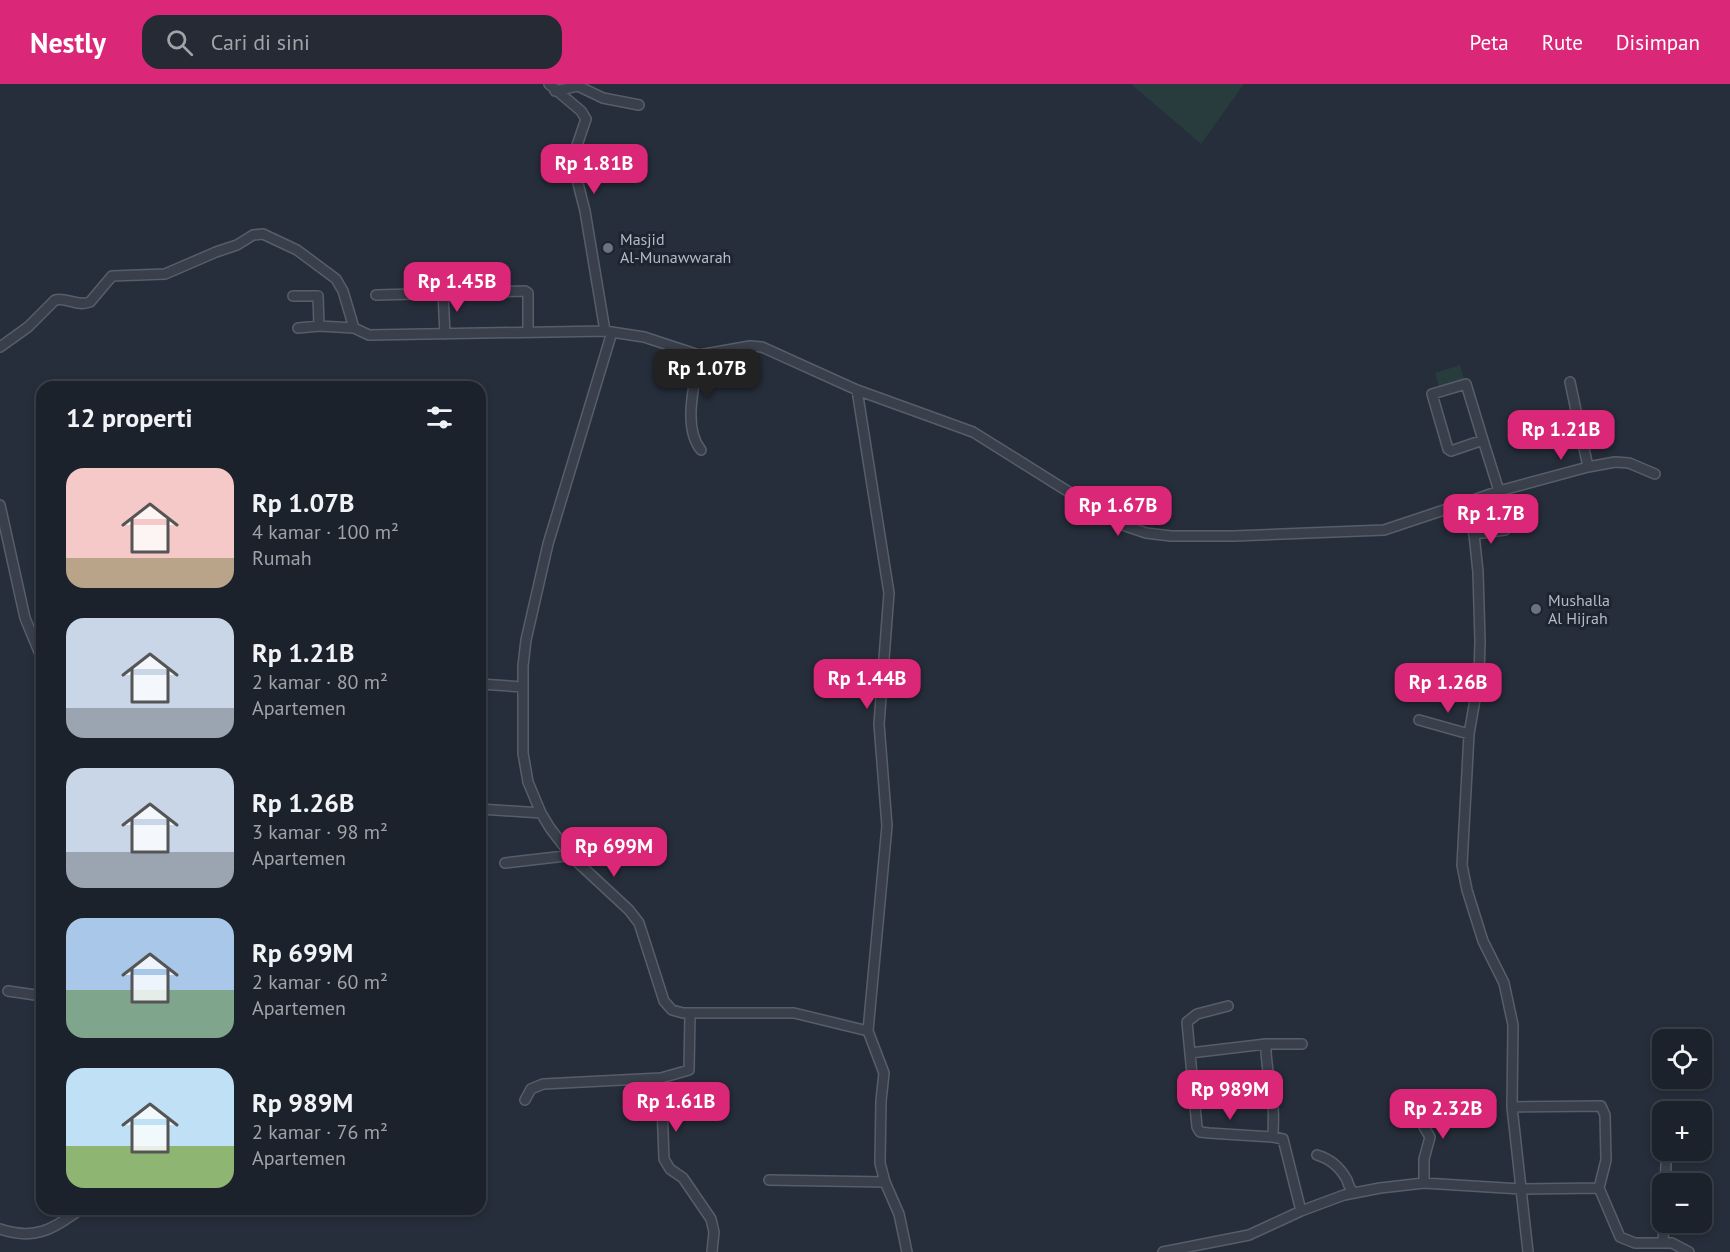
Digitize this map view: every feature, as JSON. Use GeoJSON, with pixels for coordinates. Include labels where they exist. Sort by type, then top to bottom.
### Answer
{"type":"FeatureCollection","features":[{"type":"Feature","properties":{"kind":"street"},"geometry":{"type":"LineString","coordinates":[[552,88],[578,86],[603,98],[639,105]]}},
{"type":"Feature","properties":{"kind":"street"},"geometry":{"type":"LineString","coordinates":[[552,88],[580,111],[586,119],[572,160],[585,211],[609,332],[541,568],[525,640],[522,753],[524,768],[541,813],[573,858],[639,923],[664,1001],[672,1010],[690,1014],[794,1013],[868,1031]]}},
{"type":"Feature","properties":{"kind":"street"},"geometry":{"type":"LineString","coordinates":[[0,347],[28,327],[55,300],[75,303],[90,302],[110,278],[133,274],[156,276],[165,274],[237,245],[253,235],[263,234],[297,250],[336,279],[343,291],[354,328]]}},
{"type":"Feature","properties":{"kind":"street"},"geometry":{"type":"LineString","coordinates":[[376,295],[526,291],[528,331]]}},
{"type":"Feature","properties":{"kind":"street"},"geometry":{"type":"LineString","coordinates":[[444,293],[445,334]]}},
{"type":"Feature","properties":{"kind":"street"},"geometry":{"type":"LineString","coordinates":[[293,296],[318,296],[319,326]]}},
{"type":"Feature","properties":{"kind":"street"},"geometry":{"type":"LineString","coordinates":[[298,328],[319,326],[354,328],[374,336],[528,331],[609,332],[644,337],[699,355],[756,346],[857,390],[973,432],[1120,524],[1146,533],[1171,536],[1384,530],[1499,491],[1588,467],[1623,462],[1656,474]]}},
{"type":"Feature","properties":{"kind":"street"},"geometry":{"type":"LineString","coordinates":[[699,355],[691,422],[694,438],[701,450]]}},
{"type":"Feature","properties":{"kind":"street"},"geometry":{"type":"LineString","coordinates":[[1570,382],[1588,467]]}},
{"type":"Feature","properties":{"kind":"street"},"geometry":{"type":"LineString","coordinates":[[1483,440],[1451,451],[1432,394],[1466,384],[1499,491]]}},
{"type":"Feature","properties":{"kind":"street"},"geometry":{"type":"LineString","coordinates":[[857,390],[889,592],[879,724],[887,826],[868,1031],[884,1068],[880,1151],[885,1182],[899,1214],[907,1252]]}},
{"type":"Feature","properties":{"kind":"street"},"geometry":{"type":"LineString","coordinates":[[1465,503],[1474,534],[1479,588],[1479,678],[1469,734],[1462,852],[1463,872],[1483,941],[1504,983],[1512,1018],[1514,1034],[1512,1107],[1528,1252]]}},
{"type":"Feature","properties":{"kind":"street"},"geometry":{"type":"LineString","coordinates":[[0,505],[25,618],[36,645]]}},
{"type":"Feature","properties":{"kind":"street"},"geometry":{"type":"LineString","coordinates":[[1474,534],[1505,530]]}},
{"type":"Feature","properties":{"kind":"street"},"geometry":{"type":"LineString","coordinates":[[486,684],[523,687]]}},
{"type":"Feature","properties":{"kind":"street"},"geometry":{"type":"LineString","coordinates":[[1419,720],[1469,734]]}},
{"type":"Feature","properties":{"kind":"street"},"geometry":{"type":"LineString","coordinates":[[486,809],[541,813]]}},
{"type":"Feature","properties":{"kind":"street"},"geometry":{"type":"LineString","coordinates":[[505,863],[565,856],[573,858]]}},
{"type":"Feature","properties":{"kind":"street"},"geometry":{"type":"LineString","coordinates":[[8,991],[36,995]]}},
{"type":"Feature","properties":{"kind":"street"},"geometry":{"type":"LineString","coordinates":[[1228,1006],[1197,1014],[1187,1022],[1197,1127],[1200,1132],[1282,1139],[1301,1210]]}},
{"type":"Feature","properties":{"kind":"street"},"geometry":{"type":"LineString","coordinates":[[525,1100],[531,1089],[543,1084],[661,1078],[689,1070],[690,1014]]}},
{"type":"Feature","properties":{"kind":"street"},"geometry":{"type":"LineString","coordinates":[[1190,1053],[1266,1044],[1302,1044]]}},
{"type":"Feature","properties":{"kind":"street"},"geometry":{"type":"LineString","coordinates":[[1266,1044],[1265,1060],[1269,1071],[1273,1108],[1273,1137]]}},
{"type":"Feature","properties":{"kind":"street"},"geometry":{"type":"LineString","coordinates":[[661,1078],[664,1159],[670,1169],[683,1178],[711,1219],[714,1232],[712,1252]]}},
{"type":"Feature","properties":{"kind":"street"},"geometry":{"type":"LineString","coordinates":[[1420,1100],[1424,1127],[1430,1137],[1424,1159],[1424,1183]]}},
{"type":"Feature","properties":{"kind":"street"},"geometry":{"type":"LineString","coordinates":[[1512,1107],[1602,1106],[1605,1115],[1606,1160],[1599,1188],[1620,1237],[1631,1242],[1657,1246],[1677,1245],[1689,1252]]}},
{"type":"Feature","properties":{"kind":"street"},"geometry":{"type":"LineString","coordinates":[[1317,1155],[1334,1163],[1347,1180],[1348,1188],[1354,1193]]}},
{"type":"Feature","properties":{"kind":"street"},"geometry":{"type":"LineString","coordinates":[[1666,1164],[1666,1173]]}},
{"type":"Feature","properties":{"kind":"street"},"geometry":{"type":"LineString","coordinates":[[769,1180],[885,1182]]}},
{"type":"Feature","properties":{"kind":"street"},"geometry":{"type":"LineString","coordinates":[[1163,1252],[1249,1235],[1301,1210],[1354,1193],[1389,1186],[1424,1183],[1521,1189],[1599,1188]]}},
{"type":"Feature","properties":{"kind":"street"},"geometry":{"type":"LineString","coordinates":[[0,1229],[22,1234],[52,1229],[72,1215]]}},
{"type":"Feature","properties":{"kind":"shaded area"},"geometry":{"type":"Polygon","coordinates":[[[1131,84],[1244,84],[1201,144],[1131,84]]]}},
{"type":"Feature","properties":{"kind":"shaded area"},"geometry":{"type":"Polygon","coordinates":[[[1460,365],[1464,379],[1439,387],[1435,373],[1460,365]]]}},
{"type":"Feature","properties":{"kind":"place","name":"Masjid Al-Munawwarah"},"geometry":{"type":"Point","coordinates":[608,248]}},
{"type":"Feature","properties":{"kind":"place","name":"Mushalla Al Hijrah"},"geometry":{"type":"Point","coordinates":[1536,609]}}]}
